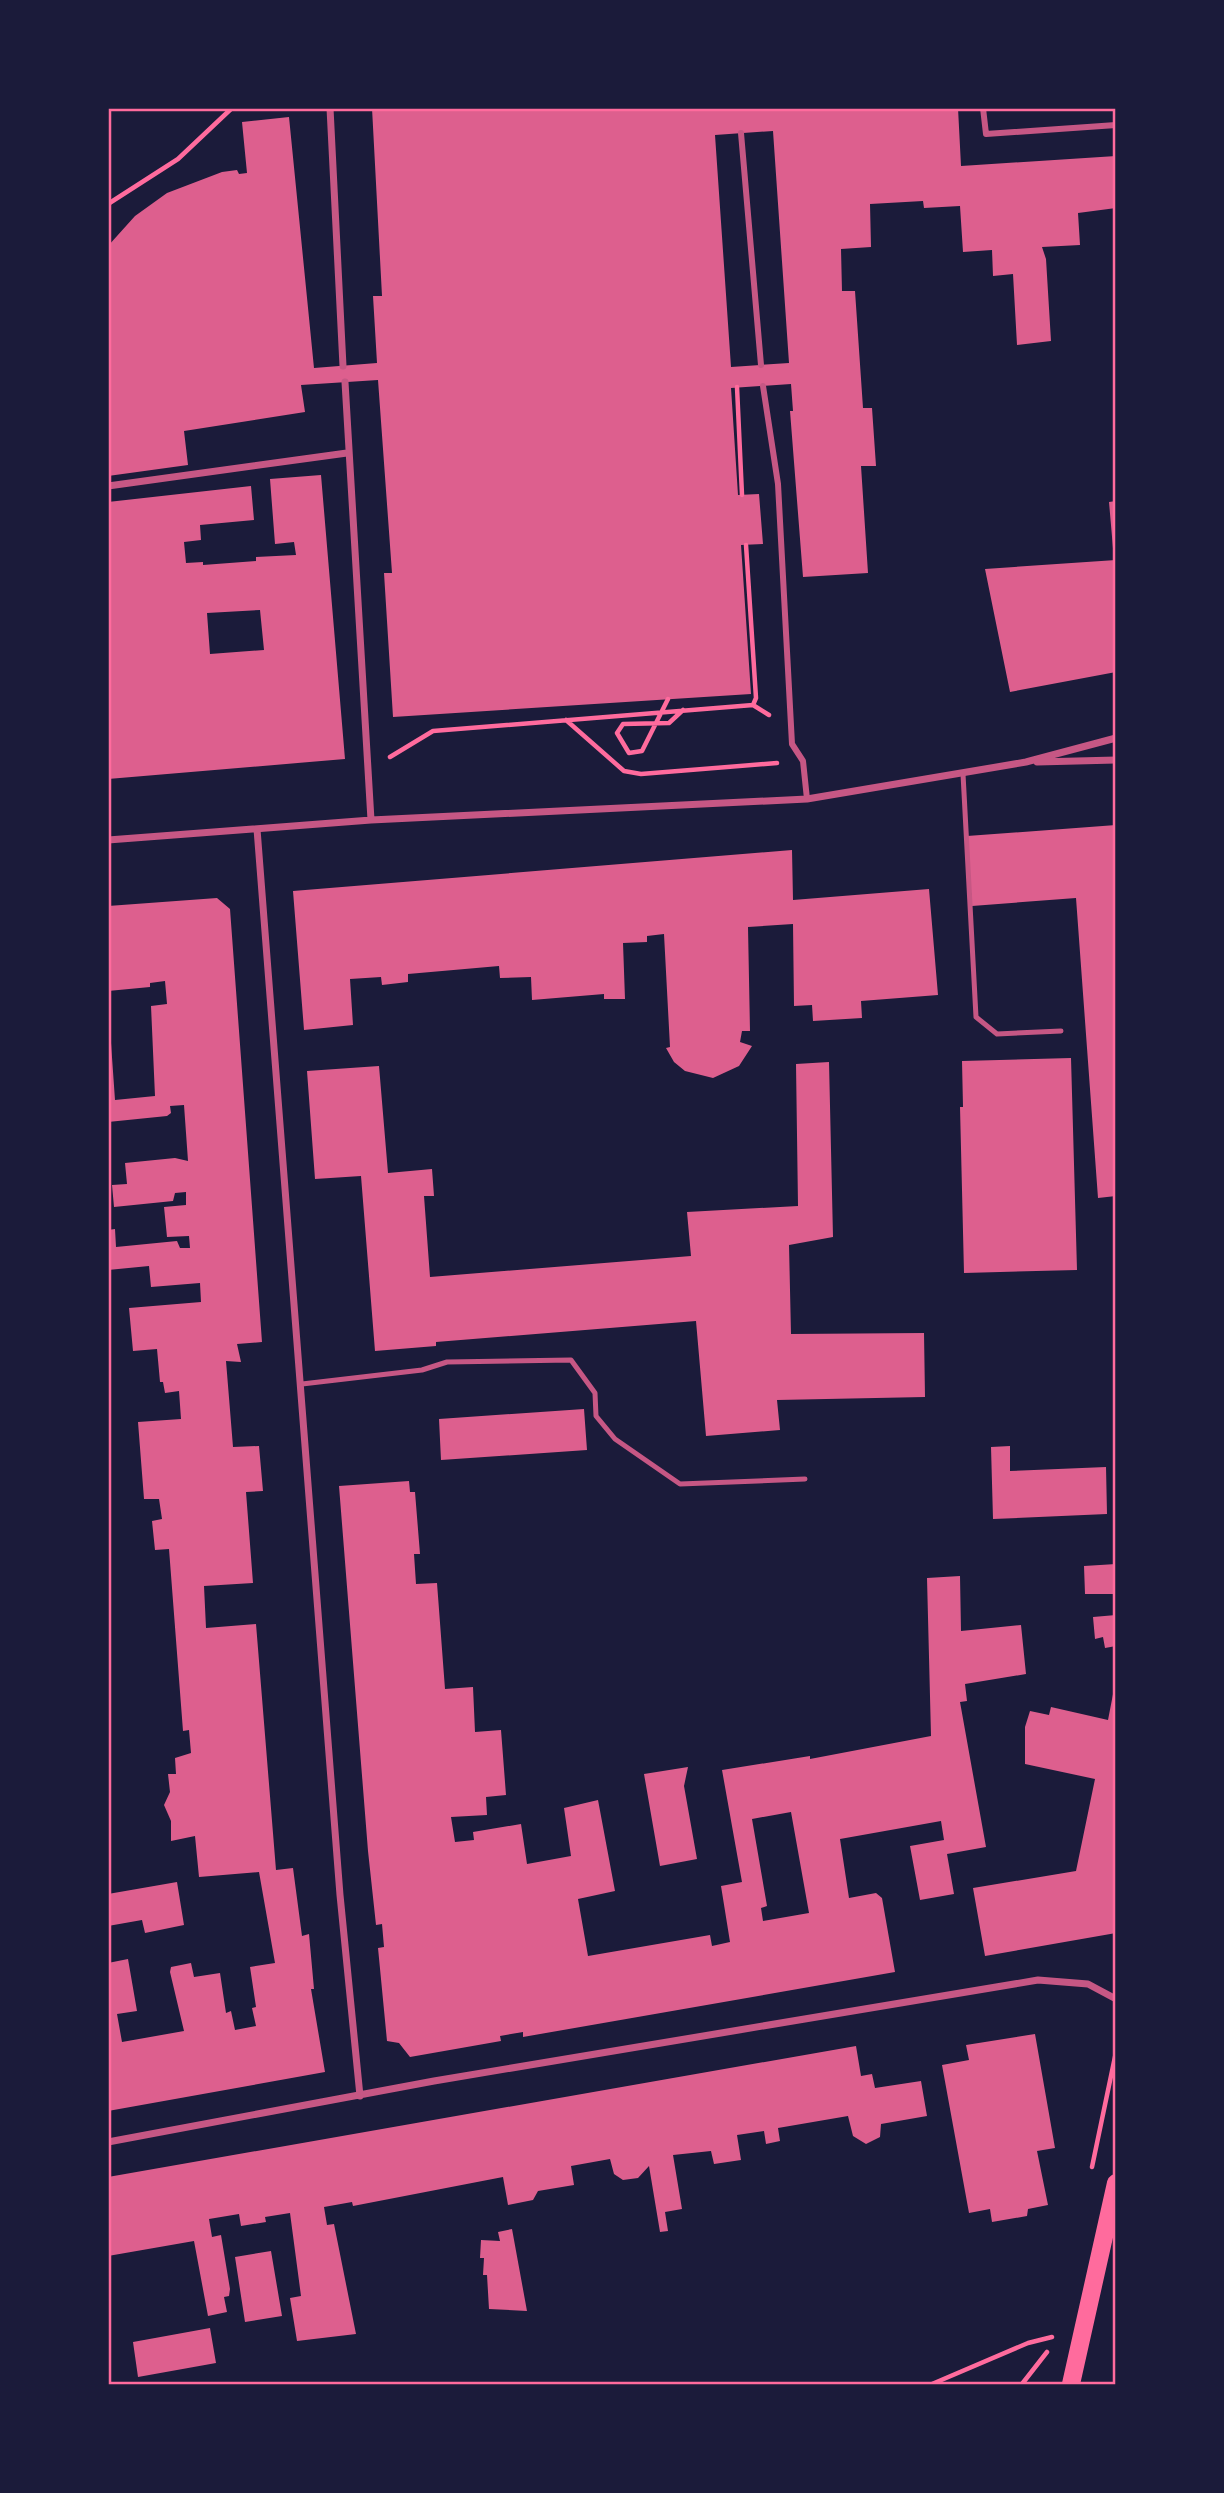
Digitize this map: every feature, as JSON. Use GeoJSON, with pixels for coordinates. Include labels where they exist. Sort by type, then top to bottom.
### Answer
{"type":"FeatureCollection","features":[{"type":"Feature","properties":{"kind":"main road"},"geometry":{"type":"LineString","coordinates":[[1071,2385],[1115,2183]]}},
{"type":"Feature","properties":{"kind":"main road"},"geometry":{"type":"LineString","coordinates":[[1059,2385],[1079,2350]]}},
{"type":"Feature","properties":{"kind":"street"},"geometry":{"type":"LineString","coordinates":[[330,108],[343,366]]}},
{"type":"Feature","properties":{"kind":"street"},"geometry":{"type":"LineString","coordinates":[[983,108],[986,134],[1115,125]]}},
{"type":"Feature","properties":{"kind":"street"},"geometry":{"type":"LineString","coordinates":[[741,133],[761,365]]}},
{"type":"Feature","properties":{"kind":"street"},"geometry":{"type":"LineString","coordinates":[[345,382],[347,453],[371,820]]}},
{"type":"Feature","properties":{"kind":"street"},"geometry":{"type":"LineString","coordinates":[[763,386],[778,484],[792,744],[803,761],[807,799]]}},
{"type":"Feature","properties":{"kind":"street"},"geometry":{"type":"LineString","coordinates":[[108,486],[347,453]]}},
{"type":"Feature","properties":{"kind":"street"},"geometry":{"type":"LineString","coordinates":[[108,840],[371,820],[807,799],[1026,762],[1115,738]]}},
{"type":"Feature","properties":{"kind":"street"},"geometry":{"type":"LineString","coordinates":[[1026,762],[1115,760]]}},
{"type":"Feature","properties":{"kind":"street"},"geometry":{"type":"LineString","coordinates":[[257,829],[340,1895],[360,2096]]}},
{"type":"Feature","properties":{"kind":"street"},"geometry":{"type":"LineString","coordinates":[[108,2142],[1038,1980],[1088,1984],[1115,1998]]}},
{"type":"Feature","properties":{"kind":"lane"},"geometry":{"type":"LineString","coordinates":[[963,774],[976,1017],[997,1034],[1061,1031]]}},
{"type":"Feature","properties":{"kind":"lane"},"geometry":{"type":"LineString","coordinates":[[302,1384],[422,1370],[447,1362],[571,1360],[595,1393],[596,1416],[615,1439],[680,1484],[805,1479]]}},
{"type":"Feature","properties":{"kind":"path"},"geometry":{"type":"LineString","coordinates":[[108,204],[178,159],[232,108]]}},
{"type":"Feature","properties":{"kind":"path"},"geometry":{"type":"LineString","coordinates":[[737,387],[743,495]]}},
{"type":"Feature","properties":{"kind":"path"},"geometry":{"type":"LineString","coordinates":[[746,545],[756,698],[753,705]]}},
{"type":"Feature","properties":{"kind":"path"},"geometry":{"type":"LineString","coordinates":[[668,699],[658,720],[652,731],[642,751],[629,753],[617,733],[624,724],[646,723],[657,723],[669,723],[684,710]]}},
{"type":"Feature","properties":{"kind":"path"},"geometry":{"type":"LineString","coordinates":[[369,771],[433,731],[753,705],[779,723],[792,744]]}},
{"type":"Feature","properties":{"kind":"path"},"geometry":{"type":"LineString","coordinates":[[566,720],[624,771],[641,774],[803,761]]}},
{"type":"Feature","properties":{"kind":"path"},"geometry":{"type":"LineString","coordinates":[[932,2385],[1028,2343],[1053,2337]]}},
{"type":"Feature","properties":{"kind":"building"},"geometry":{"type":"Polygon","coordinates":[[[372,108],[958,108],[961,166],[1116,156],[1116,208],[1078,213],[1080,245],[1042,247],[1046,259],[1051,341],[1017,345],[1013,274],[993,276],[992,250],[963,252],[960,206],[924,208],[923,201],[870,204],[871,247],[841,249],[842,291],[855,291],[863,408],[872,408],[876,466],[861,466],[868,573],[803,577],[790,411],[793,411],[791,384],[731,388],[738,495],[759,494],[763,544],[741,545],[751,694],[393,717],[384,573],[392,573],[378,380],[301,385],[305,412],[184,431],[188,465],[108,476],[108,246],[135,216],[167,193],[222,172],[237,170],[239,174],[247,173],[242,122],[289,117],[314,368],[377,363],[373,296],[382,296],[372,108]],[[773,131],[715,135],[731,367],[789,363],[773,131]]]}},
{"type":"Feature","properties":{"kind":"building"},"geometry":{"type":"Polygon","coordinates":[[[321,475],[345,759],[108,779],[108,502],[251,486],[254,520],[200,525],[201,540],[184,542],[186,563],[203,562],[203,565],[256,561],[256,557],[296,555],[294,542],[275,544],[270,479],[321,475]],[[260,610],[207,613],[210,654],[264,650],[260,610]]]}},
{"type":"Feature","properties":{"kind":"building"},"geometry":{"type":"Polygon","coordinates":[[[1116,501],[1116,560],[1114,560],[1109,502],[1116,501]]]}},
{"type":"Feature","properties":{"kind":"building"},"geometry":{"type":"Polygon","coordinates":[[[1116,560],[1116,672],[1010,692],[985,569],[1116,560]]]}},
{"type":"Feature","properties":{"kind":"building"},"geometry":{"type":"Polygon","coordinates":[[[1116,825],[1116,1196],[1098,1198],[1076,898],[972,906],[967,836],[1116,825]]]}},
{"type":"Feature","properties":{"kind":"building"},"geometry":{"type":"Polygon","coordinates":[[[792,850],[793,900],[929,889],[938,995],[861,1001],[862,1018],[813,1021],[812,1005],[794,1006],[793,924],[748,927],[750,1031],[742,1031],[740,1042],[752,1046],[739,1066],[713,1078],[685,1071],[674,1062],[666,1048],[670,1047],[664,934],[647,936],[647,942],[623,943],[625,999],[604,999],[604,994],[532,1000],[531,977],[500,978],[499,966],[408,974],[408,982],[382,985],[381,977],[350,979],[353,1025],[304,1030],[293,891],[792,850]]]}},
{"type":"Feature","properties":{"kind":"building"},"geometry":{"type":"Polygon","coordinates":[[[217,898],[230,909],[262,1342],[237,1344],[241,1362],[226,1361],[233,1447],[259,1446],[263,1491],[246,1492],[253,1583],[204,1586],[206,1628],[256,1624],[276,1870],[293,1868],[302,1936],[309,1934],[314,1989],[311,1989],[325,2072],[108,2111],[108,1963],[128,1959],[137,2011],[117,2014],[122,2042],[184,2031],[170,1972],[171,1967],[191,1963],[194,1977],[220,1973],[226,2013],[231,2011],[235,2030],[256,2026],[252,2008],[256,2007],[250,1967],[275,1963],[259,1872],[199,1877],[195,1836],[171,1841],[171,1821],[164,1805],[170,1792],[168,1774],[176,1774],[175,1758],[191,1753],[189,1730],[183,1731],[169,1549],[155,1550],[152,1521],[162,1519],[159,1499],[144,1499],[138,1422],[181,1419],[179,1391],[165,1393],[163,1382],[160,1382],[157,1349],[133,1351],[129,1308],[201,1302],[200,1283],[151,1287],[149,1266],[108,1270],[108,1230],[115,1229],[116,1247],[177,1241],[180,1248],[190,1248],[189,1236],[167,1237],[164,1207],[186,1205],[186,1192],[175,1193],[173,1201],[114,1207],[112,1185],[127,1184],[125,1163],[175,1158],[188,1161],[184,1105],[170,1106],[171,1113],[167,1116],[108,1122],[108,1000],[115,1100],[155,1096],[151,1006],[167,1004],[165,981],[150,983],[150,987],[108,991],[108,906],[217,898]]]}},
{"type":"Feature","properties":{"kind":"building"},"geometry":{"type":"Polygon","coordinates":[[[1071,1058],[1077,1270],[964,1273],[960,1107],[963,1107],[962,1061],[1071,1058]]]}},
{"type":"Feature","properties":{"kind":"building"},"geometry":{"type":"Polygon","coordinates":[[[829,1062],[833,1237],[789,1245],[791,1334],[924,1333],[925,1397],[777,1400],[780,1430],[706,1436],[696,1321],[436,1342],[436,1346],[375,1351],[361,1176],[315,1179],[307,1071],[379,1066],[388,1173],[432,1169],[434,1196],[424,1196],[430,1277],[691,1256],[687,1212],[798,1206],[796,1064],[829,1062]]]}},
{"type":"Feature","properties":{"kind":"building"},"geometry":{"type":"Polygon","coordinates":[[[584,1409],[587,1450],[441,1460],[439,1419],[584,1409]]]}},
{"type":"Feature","properties":{"kind":"building"},"geometry":{"type":"Polygon","coordinates":[[[1010,1446],[1010,1471],[1106,1467],[1107,1514],[993,1519],[991,1447],[1010,1446]]]}},
{"type":"Feature","properties":{"kind":"building"},"geometry":{"type":"Polygon","coordinates":[[[409,1481],[410,1492],[415,1492],[420,1554],[414,1554],[416,1584],[437,1583],[445,1689],[473,1687],[475,1732],[501,1730],[506,1795],[486,1797],[487,1815],[451,1817],[455,1842],[474,1840],[473,1832],[521,1824],[527,1864],[571,1856],[564,1808],[598,1800],[615,1891],[578,1899],[588,1956],[710,1935],[712,1946],[730,1942],[721,1886],[742,1882],[722,1770],[810,1756],[810,1759],[931,1736],[927,1578],[960,1576],[961,1631],[1021,1625],[1026,1674],[965,1684],[967,1701],[960,1702],[986,1847],[947,1854],[954,1894],[920,1900],[910,1846],[944,1840],[941,1821],[840,1839],[849,1898],[876,1893],[882,1898],[895,1972],[523,2037],[523,2032],[500,2036],[501,2041],[410,2057],[399,2043],[387,2041],[378,1948],[384,1947],[382,1924],[376,1925],[368,1851],[339,1486],[409,1481]],[[791,1812],[752,1819],[767,1906],[761,1908],[763,1921],[809,1913],[791,1812]]]}},
{"type":"Feature","properties":{"kind":"building"},"geometry":{"type":"Polygon","coordinates":[[[1116,1564],[1116,1594],[1085,1594],[1084,1566],[1116,1564]]]}},
{"type":"Feature","properties":{"kind":"building"},"geometry":{"type":"Polygon","coordinates":[[[1116,1615],[1116,1646],[1105,1648],[1103,1637],[1095,1639],[1093,1617],[1116,1615]]]}},
{"type":"Feature","properties":{"kind":"building"},"geometry":{"type":"Polygon","coordinates":[[[1114,1689],[1116,1933],[985,1956],[973,1888],[1076,1871],[1095,1779],[1025,1764],[1025,1727],[1030,1711],[1049,1715],[1051,1707],[1108,1720],[1114,1689]]]}},
{"type":"Feature","properties":{"kind":"building"},"geometry":{"type":"Polygon","coordinates":[[[688,1767],[684,1786],[697,1859],[660,1866],[644,1774],[688,1767]]]}},
{"type":"Feature","properties":{"kind":"building"},"geometry":{"type":"Polygon","coordinates":[[[177,1882],[184,1925],[145,1933],[142,1920],[108,1926],[108,1894],[177,1882]]]}},
{"type":"Feature","properties":{"kind":"building"},"geometry":{"type":"Polygon","coordinates":[[[1035,2034],[1055,2148],[1037,2151],[1048,2205],[1028,2209],[1027,2216],[992,2222],[990,2209],[969,2213],[942,2065],[969,2060],[966,2045],[1035,2034]]]}},
{"type":"Feature","properties":{"kind":"building"},"geometry":{"type":"Polygon","coordinates":[[[856,2046],[861,2076],[872,2074],[875,2088],[921,2081],[927,2116],[881,2124],[880,2137],[866,2144],[853,2136],[848,2116],[778,2128],[780,2141],[766,2144],[764,2131],[737,2135],[741,2160],[714,2164],[711,2151],[673,2155],[682,2209],[665,2212],[668,2231],[660,2232],[649,2166],[638,2178],[623,2180],[614,2174],[610,2159],[571,2166],[574,2185],[538,2191],[533,2200],[508,2205],[503,2177],[353,2206],[352,2202],[324,2207],[327,2225],[334,2224],[356,2334],[297,2341],[290,2298],[301,2296],[290,2213],[265,2217],[266,2222],[241,2226],[239,2214],[209,2219],[212,2237],[221,2235],[230,2289],[229,2296],[224,2297],[227,2312],[208,2316],[194,2241],[108,2256],[108,2177],[856,2046]]]}},
{"type":"Feature","properties":{"kind":"building"},"geometry":{"type":"Polygon","coordinates":[[[512,2229],[527,2311],[489,2309],[487,2275],[483,2275],[484,2258],[480,2258],[481,2240],[500,2241],[498,2232],[512,2229]]]}},
{"type":"Feature","properties":{"kind":"building"},"geometry":{"type":"Polygon","coordinates":[[[271,2251],[282,2316],[245,2322],[235,2257],[271,2251]]]}},
{"type":"Feature","properties":{"kind":"building"},"geometry":{"type":"Polygon","coordinates":[[[210,2328],[216,2363],[138,2377],[133,2342],[210,2328]]]}}]}
